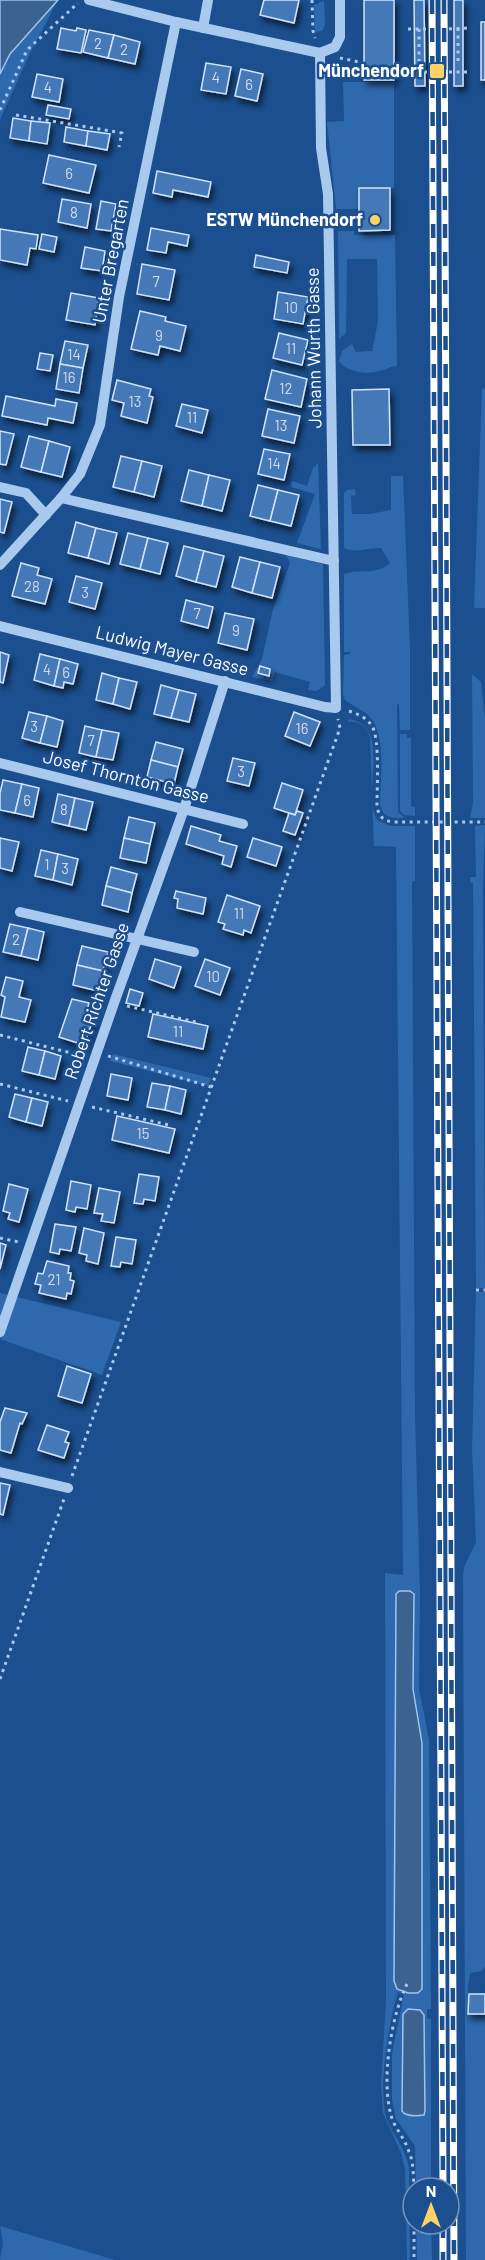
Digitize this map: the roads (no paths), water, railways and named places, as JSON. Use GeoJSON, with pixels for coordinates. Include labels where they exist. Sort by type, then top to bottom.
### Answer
{"type":"FeatureCollection","features":[{"type":"Feature","properties":{"kind":"street"},"geometry":{"type":"LineString","coordinates":[[89,0],[176,22],[320,53],[335,47],[340,37],[340,0]]}},
{"type":"Feature","properties":{"kind":"street"},"geometry":{"type":"LineString","coordinates":[[203,28],[208,0]]}},
{"type":"Feature","properties":{"kind":"street","name":"Unter Bregarten"},"geometry":{"type":"LineString","coordinates":[[0,565],[62,498],[80,474],[100,425],[119,297],[176,22]]}},
{"type":"Feature","properties":{"kind":"street","name":"Johann Wurth Gasse"},"geometry":{"type":"LineString","coordinates":[[320,53],[321,148],[328,194],[336,708]]}},
{"type":"Feature","properties":{"kind":"street"},"geometry":{"type":"LineString","coordinates":[[0,487],[26,493],[46,515]]}},
{"type":"Feature","properties":{"kind":"street"},"geometry":{"type":"LineString","coordinates":[[62,498],[334,561]]}},
{"type":"Feature","properties":{"kind":"street","name":"Ludwig Mayer Gasse"},"geometry":{"type":"LineString","coordinates":[[0,626],[336,708]]}},
{"type":"Feature","properties":{"kind":"street","name":"Robert Richter Gasse"},"geometry":{"type":"LineString","coordinates":[[0,1332],[136,938],[184,809],[225,681]]}},
{"type":"Feature","properties":{"kind":"street","name":"Josef Thornton Gasse"},"geometry":{"type":"LineString","coordinates":[[0,763],[243,824]]}},
{"type":"Feature","properties":{"kind":"street"},"geometry":{"type":"LineString","coordinates":[[20,912],[194,952]]}},
{"type":"Feature","properties":{"kind":"street"},"geometry":{"type":"LineString","coordinates":[[0,1472],[68,1488]]}},
{"type":"Feature","properties":{"kind":"railway"},"geometry":{"type":"LineString","coordinates":[[432,0],[443,2176]]}},
{"type":"Feature","properties":{"kind":"railway"},"geometry":{"type":"LineString","coordinates":[[444,0],[454,2260]]}},
{"type":"Feature","properties":{"kind":"railway"},"geometry":{"type":"LineString","coordinates":[[443,2236],[443,2260]]}},
{"type":"Feature","properties":{"kind":"place","name":"Münchendorf"},"geometry":{"type":"Point","coordinates":[437,71]}},
{"type":"Feature","properties":{"kind":"place","name":"ESTW Münchendorf"},"geometry":{"type":"Point","coordinates":[375,220]}}]}
